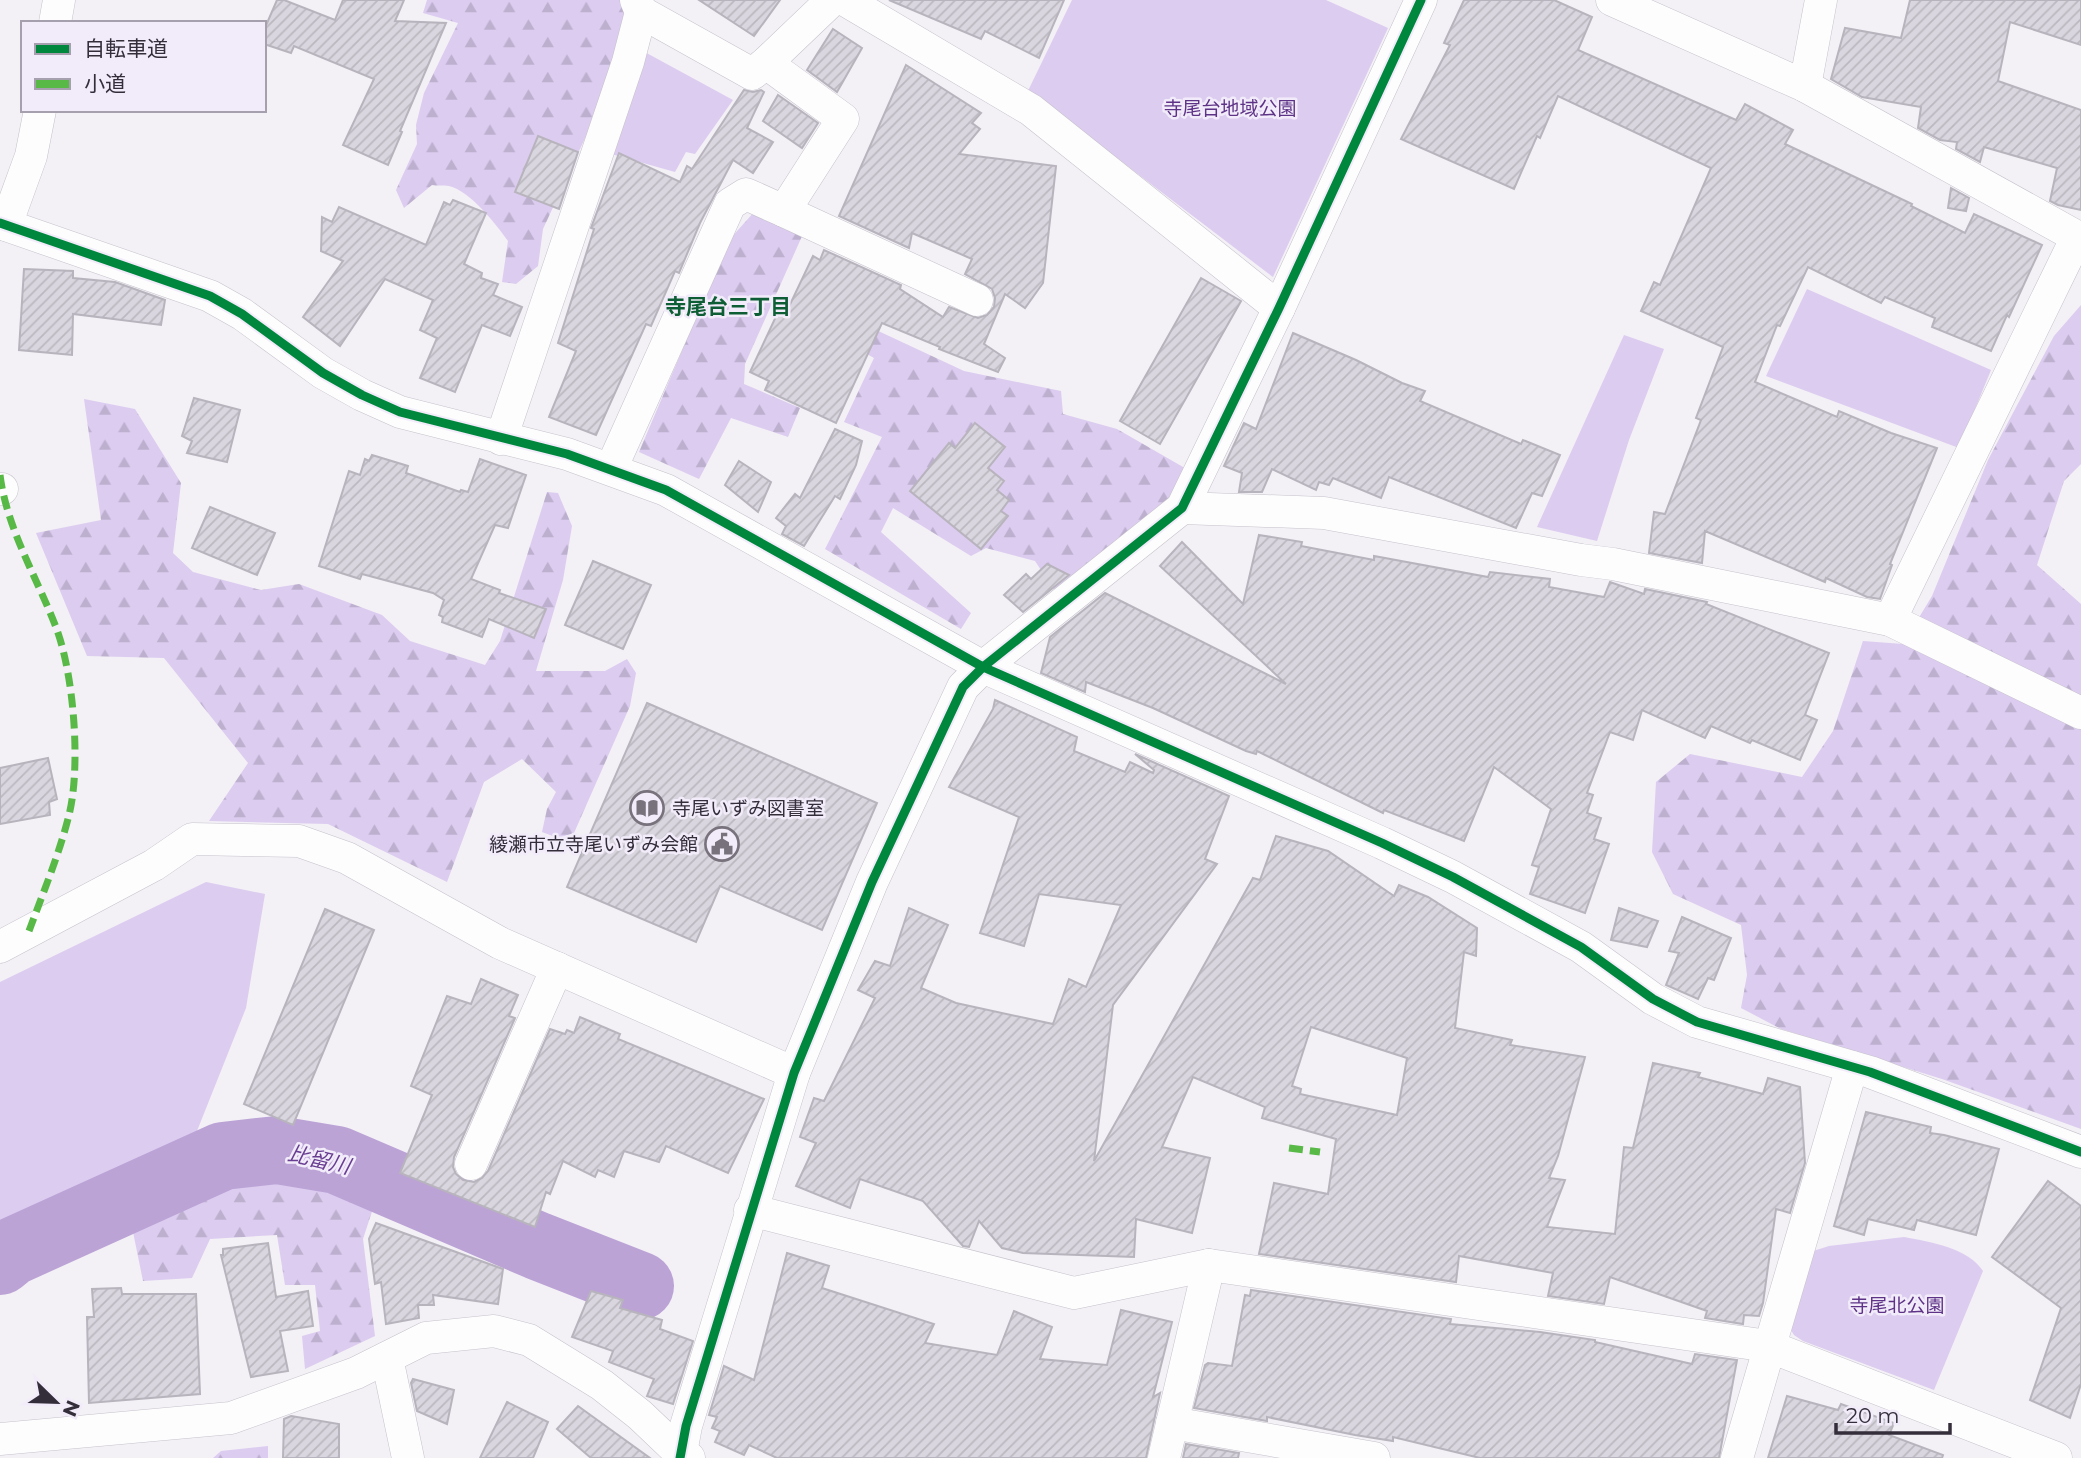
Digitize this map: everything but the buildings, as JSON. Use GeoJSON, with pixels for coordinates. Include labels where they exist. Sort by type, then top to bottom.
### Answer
{"type":"FeatureCollection","features":[{"type":"Feature","properties":{"kind":"street"},"geometry":{"type":"LineString","coordinates":[[55,21],[59,0]]}},
{"type":"Feature","properties":{"kind":"street"},"geometry":{"type":"LineString","coordinates":[[501,439],[623,75],[638,6],[752,74],[832,0]]}},
{"type":"Feature","properties":{"kind":"street"},"geometry":{"type":"LineString","coordinates":[[845,0],[892,11],[1031,110],[1279,308]]}},
{"type":"Feature","properties":{"kind":"street"},"geometry":{"type":"LineString","coordinates":[[683,1456],[685,1426],[794,1073],[877,870],[963,687],[983,667],[1182,508],[1279,308],[1421,0]]}},
{"type":"Feature","properties":{"kind":"street"},"geometry":{"type":"LineString","coordinates":[[1612,0],[1805,86],[2079,238],[1890,620]]}},
{"type":"Feature","properties":{"kind":"street"},"geometry":{"type":"LineString","coordinates":[[1805,86],[1821,0]]}},
{"type":"Feature","properties":{"kind":"street"},"geometry":{"type":"LineString","coordinates":[[766,63],[843,119],[784,211]]}},
{"type":"Feature","properties":{"kind":"street"},"geometry":{"type":"LineString","coordinates":[[40,112],[32,156],[3,224],[210,296],[242,314],[323,373],[400,412],[567,454],[666,490],[983,667],[1453,877],[1572,941],[1653,999],[1697,1022],[1852,1067],[2081,1152]]}},
{"type":"Feature","properties":{"kind":"street"},"geometry":{"type":"LineString","coordinates":[[611,469],[730,204],[746,194],[977,300]]}},
{"type":"Feature","properties":{"kind":"street"},"geometry":{"type":"LineString","coordinates":[[1182,508],[1324,513],[1613,564],[1890,620],[2081,713]]}},
{"type":"Feature","properties":{"kind":"street"},"geometry":{"type":"LineString","coordinates":[[0,947],[154,865],[192,839],[299,841],[347,858],[479,932],[794,1073]]}},
{"type":"Feature","properties":{"kind":"street"},"geometry":{"type":"LineString","coordinates":[[471,1164],[557,968]]}},
{"type":"Feature","properties":{"kind":"street"},"geometry":{"type":"LineString","coordinates":[[1737,1458],[1852,1067]]}},
{"type":"Feature","properties":{"kind":"street"},"geometry":{"type":"LineString","coordinates":[[750,1210],[1074,1293],[1209,1265],[1768,1346],[2056,1458]]}},
{"type":"Feature","properties":{"kind":"street"},"geometry":{"type":"LineString","coordinates":[[1164,1458],[1209,1265]]}},
{"type":"Feature","properties":{"kind":"street"},"geometry":{"type":"LineString","coordinates":[[0,1439],[231,1418],[356,1373],[426,1338],[494,1331],[529,1340],[602,1385],[640,1415],[683,1456]]}},
{"type":"Feature","properties":{"kind":"street"},"geometry":{"type":"LineString","coordinates":[[387,1357],[408,1458]]}},
{"type":"Feature","properties":{"kind":"street"},"geometry":{"type":"LineString","coordinates":[[1171,1423],[1374,1458]]}},
{"type":"Feature","properties":{"kind":"green space"},"geometry":{"type":"Polygon","coordinates":[[[427,0],[624,0],[629,4],[611,82],[543,229],[538,266],[516,284],[502,282],[508,241],[474,201],[457,189],[432,185],[404,208],[396,190],[417,144],[416,125],[424,93],[458,23],[423,13],[427,0]]]}},
{"type":"Feature","properties":{"kind":"green space","name":"寺尾台地域公園"},"geometry":{"type":"Polygon","coordinates":[[[1072,0],[1326,0],[1388,28],[1273,277],[1038,98],[1026,95],[1072,0]]]}},
{"type":"Feature","properties":{"kind":"green space"},"geometry":{"type":"Polygon","coordinates":[[[641,50],[733,100],[695,154],[686,152],[675,172],[604,152],[641,50]]]}},
{"type":"Feature","properties":{"kind":"green space"},"geometry":{"type":"Polygon","coordinates":[[[755,211],[803,234],[745,364],[744,384],[800,408],[788,437],[731,418],[699,479],[639,452],[729,240],[755,211]]]}},
{"type":"Feature","properties":{"kind":"green space"},"geometry":{"type":"Polygon","coordinates":[[[1807,289],[1991,370],[1959,448],[1766,376],[1807,289]]]}},
{"type":"Feature","properties":{"kind":"green space"},"geometry":{"type":"Polygon","coordinates":[[[2081,305],[2081,464],[2064,481],[2037,565],[2081,604],[2081,1129],[1942,1079],[1781,1029],[1741,1008],[1747,975],[1741,925],[1673,894],[1652,852],[1656,782],[1690,754],[1802,777],[1833,731],[1863,641],[1903,644],[1932,596],[1988,460],[2054,336],[2081,305]]]}},
{"type":"Feature","properties":{"kind":"green space"},"geometry":{"type":"Polygon","coordinates":[[[859,322],[964,371],[1061,391],[1063,414],[1117,429],[1190,471],[1172,500],[1055,591],[1035,561],[986,548],[971,556],[893,508],[881,532],[971,613],[961,629],[825,549],[882,437],[844,422],[874,358],[851,345],[859,322]]]}},
{"type":"Feature","properties":{"kind":"green space"},"geometry":{"type":"Polygon","coordinates":[[[1624,335],[1664,349],[1629,440],[1597,541],[1537,527],[1624,335]]]}},
{"type":"Feature","properties":{"kind":"green space"},"geometry":{"type":"Polygon","coordinates":[[[84,399],[135,409],[181,483],[173,553],[193,572],[261,590],[299,584],[382,615],[410,641],[485,665],[500,641],[547,492],[558,493],[572,526],[563,580],[536,671],[605,671],[627,659],[636,673],[630,706],[574,833],[558,838],[542,832],[547,809],[556,792],[522,759],[484,782],[447,882],[328,824],[209,821],[248,763],[164,658],[87,656],[36,533],[101,520],[84,399]]]}},
{"type":"Feature","properties":{"kind":"green space"},"geometry":{"type":"Polygon","coordinates":[[[206,882],[265,894],[246,1008],[193,1141],[122,1193],[0,1248],[0,982],[206,882]]]}},
{"type":"Feature","properties":{"kind":"green space"},"geometry":{"type":"Polygon","coordinates":[[[274,1158],[335,1167],[380,1187],[363,1239],[375,1336],[305,1369],[302,1336],[320,1331],[315,1285],[285,1285],[277,1235],[210,1239],[192,1278],[143,1281],[131,1222],[220,1166],[274,1158]]]}},
{"type":"Feature","properties":{"kind":"green space","name":"寺尾北公園"},"geometry":{"type":"Polygon","coordinates":[[[1904,1237],[1959,1251],[1983,1271],[1934,1390],[1803,1341],[1794,1335],[1789,1327],[1810,1252],[1829,1246],[1904,1237]]]}},
{"type":"Feature","properties":{"kind":"green space"},"geometry":{"type":"Polygon","coordinates":[[[268,1446],[268,1458],[213,1458],[221,1451],[268,1446]]]}},
{"type":"Feature","properties":{"kind":"waterway","name":"比留川"},"geometry":{"type":"LineString","coordinates":[[0,1261],[11,1252],[223,1156],[277,1150],[337,1160],[538,1246],[640,1286]]}},
{"type":"Feature","properties":{"kind":"marked path"},"geometry":{"type":"LineString","coordinates":[[0,475],[16,535],[63,649],[74,722],[75,772],[69,815],[29,931]]}},
{"type":"Feature","properties":{"kind":"marked path"},"geometry":{"type":"LineString","coordinates":[[1289,1148],[1320,1152]]}},
{"type":"Feature","properties":{"kind":"cycle path"},"geometry":{"type":"LineString","coordinates":[[680,1458],[686,1426],[794,1073],[872,882],[963,687],[983,667],[1182,508],[1279,308],[1421,0]]}},
{"type":"Feature","properties":{"kind":"cycle path"},"geometry":{"type":"LineString","coordinates":[[0,223],[210,296],[242,314],[323,373],[400,412],[567,454],[666,490],[983,667],[1453,877],[1581,947],[1653,999],[1697,1022],[1870,1072],[2081,1152]]}},
{"type":"Feature","properties":{"kind":"place","name":"寺尾いずみ図書室"},"geometry":{"type":"Point","coordinates":[647,808]}},
{"type":"Feature","properties":{"kind":"place","name":"綾瀬市立寺尾いずみ会館"},"geometry":{"type":"Point","coordinates":[722,844]}},
{"type":"Feature","properties":{"kind":"district","name":"寺尾台三丁目"},"geometry":{"type":"Point","coordinates":[728,307]}}]}
